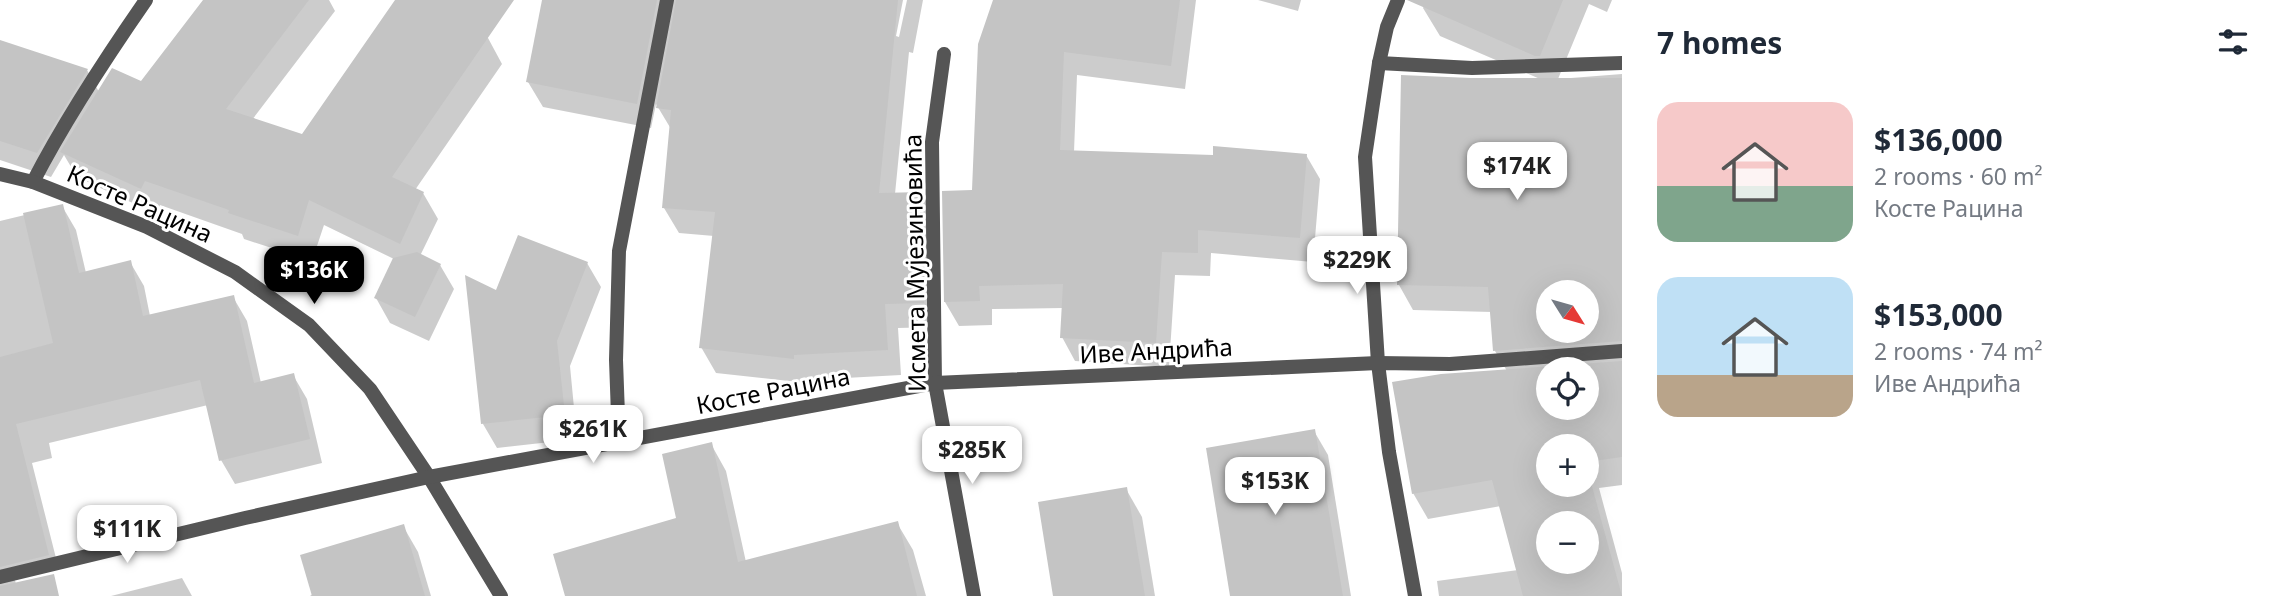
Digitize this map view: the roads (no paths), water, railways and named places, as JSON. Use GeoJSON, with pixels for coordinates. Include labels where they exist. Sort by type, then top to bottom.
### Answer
{"type":"FeatureCollection","features":[{"type":"Feature","properties":{"kind":"street","name":"Косте Рацина"},"geometry":{"type":"LineString","coordinates":[[33,181],[60,129],[146,0]]}},
{"type":"Feature","properties":{"kind":"street"},"geometry":{"type":"LineString","coordinates":[[619,443],[616,360],[619,251],[667,0]]}},
{"type":"Feature","properties":{"kind":"street"},"geometry":{"type":"LineString","coordinates":[[1398,0],[1387,27],[1365,157],[1378,363],[1389,452],[1415,596]]}},
{"type":"Feature","properties":{"kind":"street","name":"Исмета Мујезиновића"},"geometry":{"type":"LineString","coordinates":[[944,54],[932,142],[935,383],[974,596]]}},
{"type":"Feature","properties":{"kind":"street"},"geometry":{"type":"LineString","coordinates":[[1380,63],[1472,68],[1622,63]]}},
{"type":"Feature","properties":{"kind":"street","name":"Косте Рацина"},"geometry":{"type":"LineString","coordinates":[[0,174],[33,181],[147,227],[235,272],[309,325],[370,389],[429,477],[501,596]]}},
{"type":"Feature","properties":{"kind":"street","name":"Иве Андрића"},"geometry":{"type":"LineString","coordinates":[[935,383],[1378,363],[1450,364],[1622,351]]}},
{"type":"Feature","properties":{"kind":"street","name":"Косте Рацина"},"geometry":{"type":"LineString","coordinates":[[0,578],[245,518],[429,477],[935,383]]}}]}
